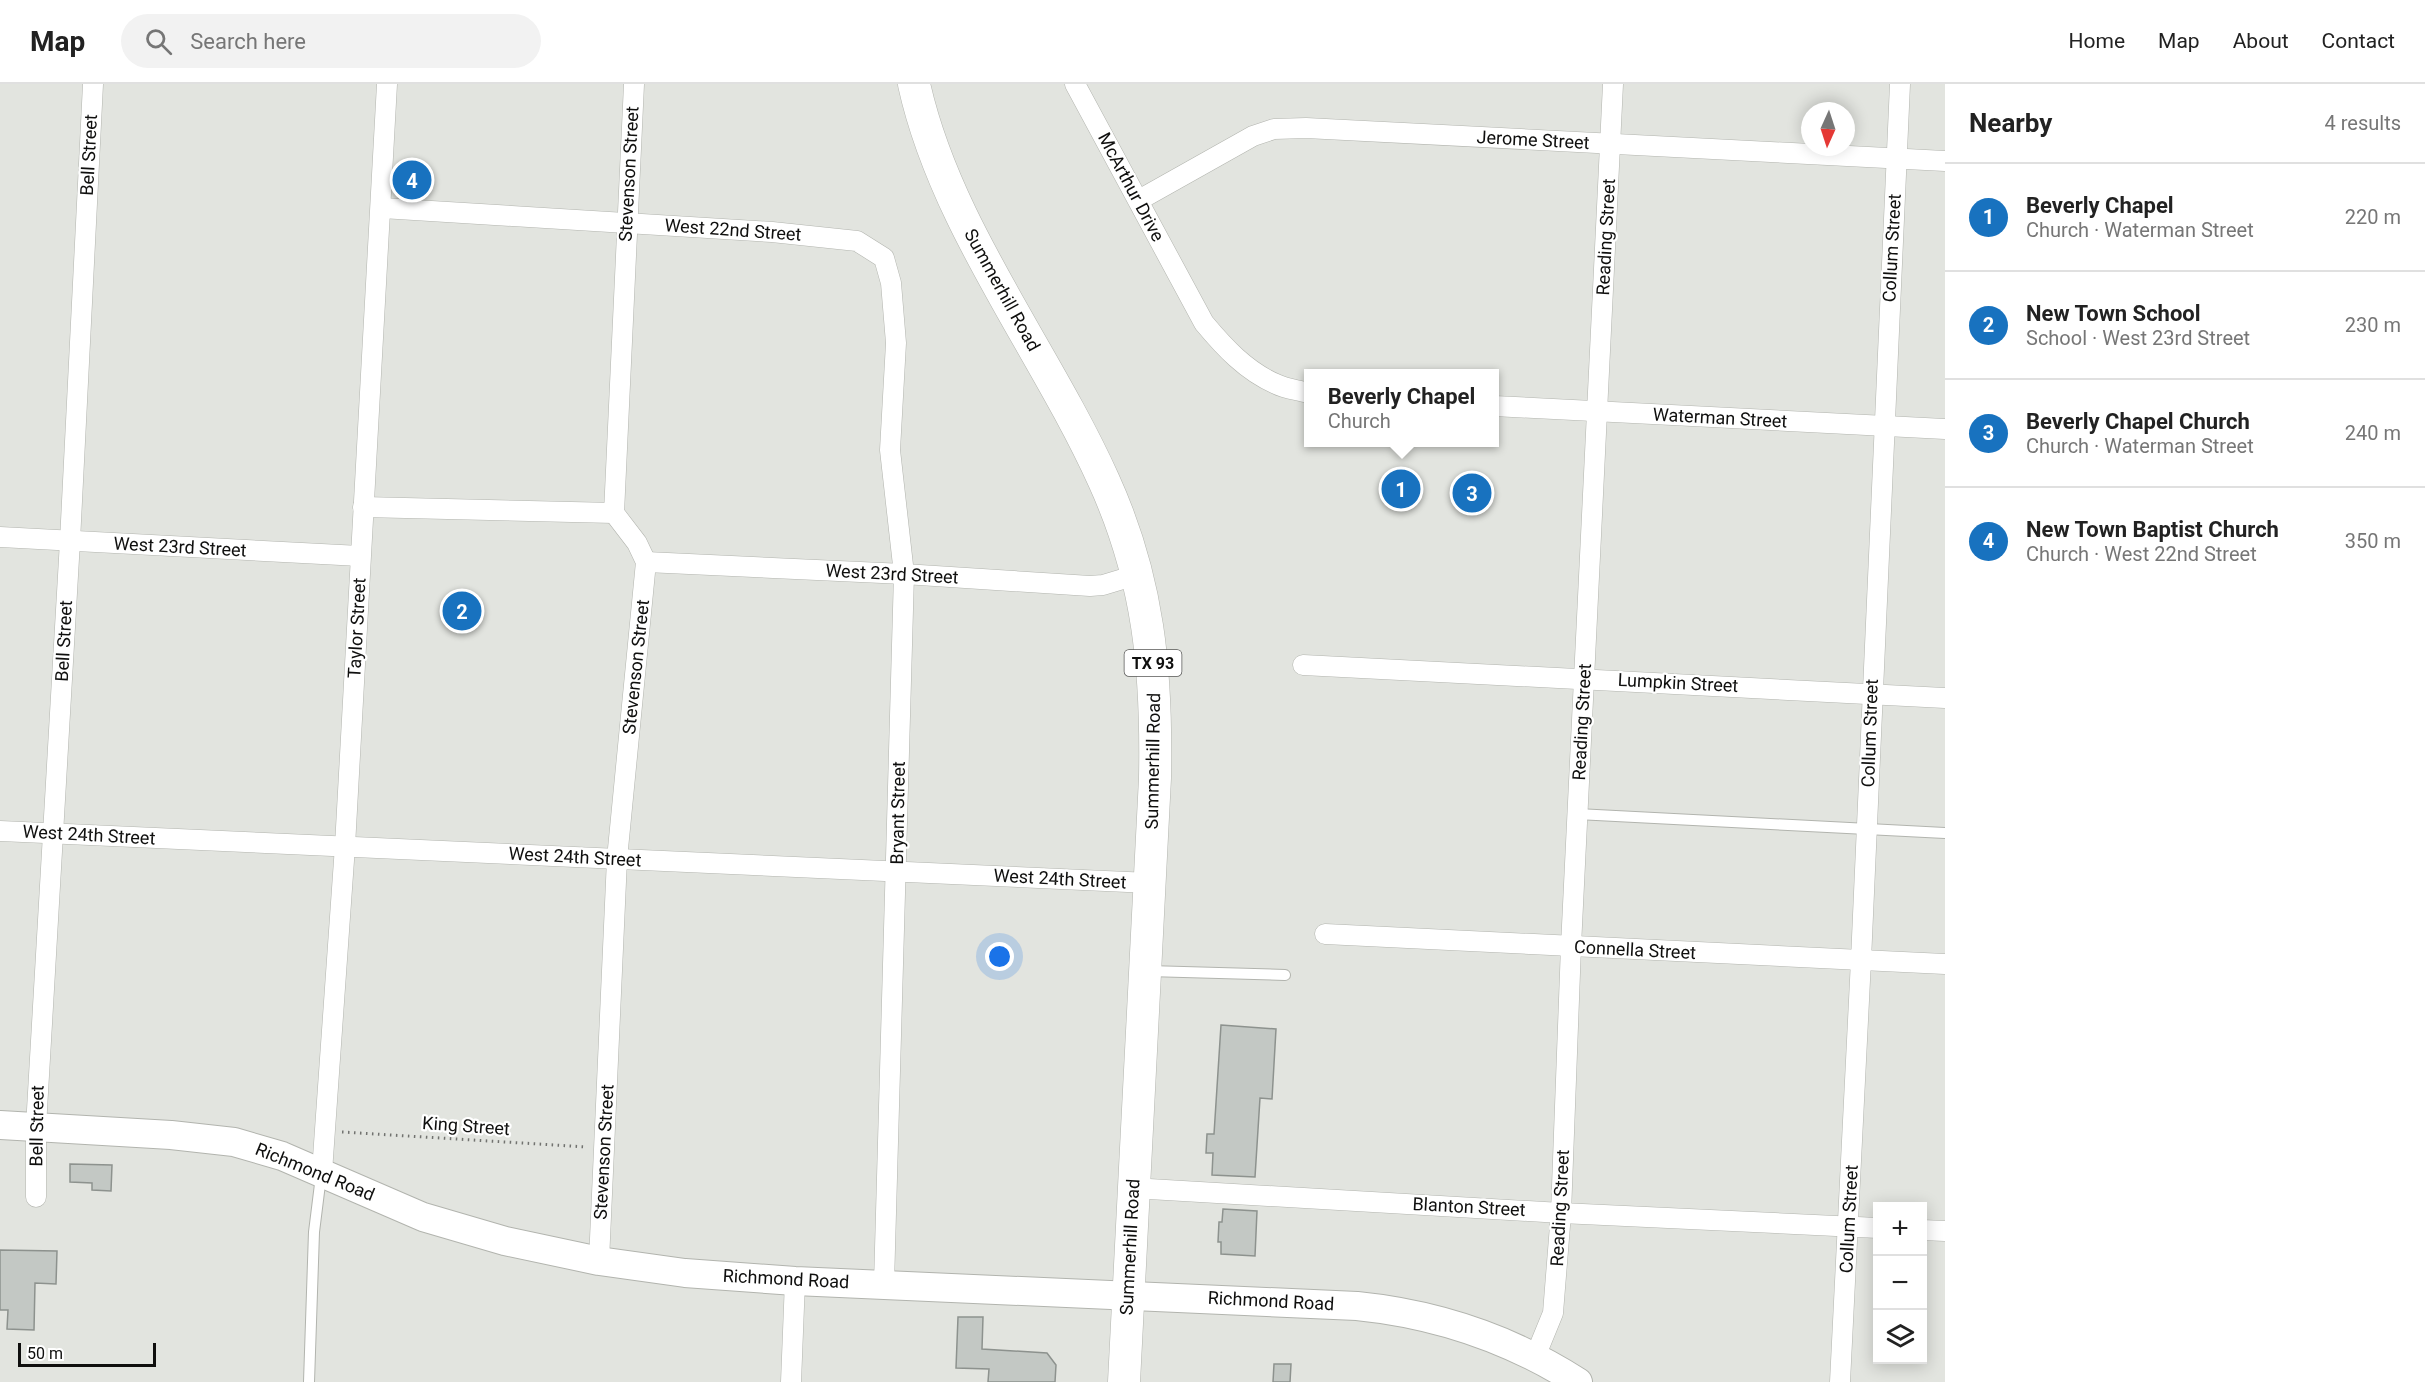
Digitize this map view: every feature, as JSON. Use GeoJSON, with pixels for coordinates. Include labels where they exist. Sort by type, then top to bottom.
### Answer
{"type":"FeatureCollection","features":[{"type":"Feature","properties":{"kind":"main road","name":"Summerhill Road"},"geometry":{"type":"LineString","coordinates":[[914,84],[932,146],[951,193],[1100,473],[1126,538],[1150,640],[1156,704],[1124,1382]]}},
{"type":"Feature","properties":{"kind":"street","name":"Bell Street"},"geometry":{"type":"LineString","coordinates":[[36,1197],[36,1127],[70,541],[93,84]]}},
{"type":"Feature","properties":{"kind":"street","name":"Taylor Street"},"geometry":{"type":"LineString","coordinates":[[322,1172],[345,846],[360,556],[382,208],[387,84]]}},
{"type":"Feature","properties":{"kind":"street","name":"Stevenson Street"},"geometry":{"type":"LineString","coordinates":[[614,513],[634,84]]}},
{"type":"Feature","properties":{"kind":"street","name":"McArthur Drive"},"geometry":{"type":"LineString","coordinates":[[1075,84],[1204,323],[1227,351],[1276,384],[1304,392]]}},
{"type":"Feature","properties":{"kind":"street","name":"Reading Street"},"geometry":{"type":"LineString","coordinates":[[1535,1357],[1553,1313],[1561,1213],[1577,814],[1613,84]]}},
{"type":"Feature","properties":{"kind":"street","name":"Collum Street"},"geometry":{"type":"LineString","coordinates":[[1840,1382],[1900,84]]}},
{"type":"Feature","properties":{"kind":"street","name":"Jerome Street"},"geometry":{"type":"LineString","coordinates":[[1138,200],[1253,136],[1274,129],[1306,128],[1945,161]]}},
{"type":"Feature","properties":{"kind":"street","name":"West 22nd Street"},"geometry":{"type":"LineString","coordinates":[[382,208],[772,232],[857,241],[884,258],[891,282],[896,344]]}},
{"type":"Feature","properties":{"kind":"street","name":"Bryant Street"},"geometry":{"type":"LineString","coordinates":[[884,1284],[904,574],[890,450],[896,344]]}},
{"type":"Feature","properties":{"kind":"street","name":"Waterman Street"},"geometry":{"type":"LineString","coordinates":[[1499,406],[1945,429]]}},
{"type":"Feature","properties":{"kind":"street"},"geometry":{"type":"LineString","coordinates":[[363,507],[614,513],[637,543],[646,562]]}},
{"type":"Feature","properties":{"kind":"street","name":"West 23rd Street"},"geometry":{"type":"LineString","coordinates":[[0,537],[360,556]]}},
{"type":"Feature","properties":{"kind":"street","name":"West 23rd Street"},"geometry":{"type":"LineString","coordinates":[[646,562],[904,574],[1090,586],[1103,585],[1136,575]]}},
{"type":"Feature","properties":{"kind":"street","name":"Stevenson Street"},"geometry":{"type":"LineString","coordinates":[[598,1261],[617,859],[646,562]]}},
{"type":"Feature","properties":{"kind":"street","name":"Lumpkin Street"},"geometry":{"type":"LineString","coordinates":[[1303,665],[1945,698]]}},
{"type":"Feature","properties":{"kind":"street","name":"West 24th Street"},"geometry":{"type":"LineString","coordinates":[[0,831],[1149,883]]}},
{"type":"Feature","properties":{"kind":"street","name":"Connella Street"},"geometry":{"type":"LineString","coordinates":[[1324,934],[1945,964]]}},
{"type":"Feature","properties":{"kind":"street","name":"Richmond Road"},"geometry":{"type":"LineString","coordinates":[[0,1125],[171,1135],[234,1142],[282,1156],[423,1217],[504,1241],[598,1261],[685,1273],[795,1281],[1128,1294],[1356,1306],[1401,1311],[1465,1328],[1535,1357],[1578,1382]]}},
{"type":"Feature","properties":{"kind":"street","name":"Blanton Street"},"geometry":{"type":"LineString","coordinates":[[1132,1188],[1561,1213],[1873,1228]]}},
{"type":"Feature","properties":{"kind":"street"},"geometry":{"type":"LineString","coordinates":[[1927,1230],[1945,1231]]}},
{"type":"Feature","properties":{"kind":"street"},"geometry":{"type":"LineString","coordinates":[[791,1382],[795,1281]]}},
{"type":"Feature","properties":{"kind":"lane"},"geometry":{"type":"LineString","coordinates":[[1577,814],[1945,833]]}},
{"type":"Feature","properties":{"kind":"lane"},"geometry":{"type":"LineString","coordinates":[[1145,971],[1285,975]]}},
{"type":"Feature","properties":{"kind":"lane"},"geometry":{"type":"LineString","coordinates":[[309,1382],[314,1232],[322,1172]]}},
{"type":"Feature","properties":{"kind":"path","name":"King Street"},"geometry":{"type":"LineString","coordinates":[[326,1131],[604,1148]]}},
{"type":"Feature","properties":{"kind":"building"},"geometry":{"type":"Polygon","coordinates":[[[1221,1025],[1276,1029],[1272,1099],[1260,1098],[1255,1177],[1212,1175],[1213,1153],[1206,1153],[1207,1134],[1214,1134],[1221,1025]]]}},
{"type":"Feature","properties":{"kind":"building"},"geometry":{"type":"Polygon","coordinates":[[[70,1164],[112,1165],[111,1191],[92,1190],[92,1183],[70,1182],[70,1164]]]}},
{"type":"Feature","properties":{"kind":"building"},"geometry":{"type":"Polygon","coordinates":[[[1223,1209],[1257,1211],[1255,1256],[1221,1254],[1221,1242],[1218,1242],[1219,1222],[1222,1222],[1223,1209]]]}},
{"type":"Feature","properties":{"kind":"building"},"geometry":{"type":"Polygon","coordinates":[[[0,1250],[57,1251],[56,1284],[35,1283],[34,1330],[7,1329],[8,1310],[0,1310],[0,1250]]]}},
{"type":"Feature","properties":{"kind":"building"},"geometry":{"type":"Polygon","coordinates":[[[958,1317],[983,1317],[982,1349],[1047,1353],[1056,1365],[1055,1382],[988,1382],[989,1369],[956,1368],[958,1317]]]}},
{"type":"Feature","properties":{"kind":"building"},"geometry":{"type":"Polygon","coordinates":[[[1274,1364],[1291,1364],[1290,1382],[1273,1382],[1274,1364]]]}},
{"type":"Feature","properties":{"kind":"place","name":"New Town Baptist Church"},"geometry":{"type":"Point","coordinates":[412,180]}},
{"type":"Feature","properties":{"kind":"place","name":"Beverly Chapel"},"geometry":{"type":"Point","coordinates":[1401,489]}},
{"type":"Feature","properties":{"kind":"place","name":"Beverly Chapel Church"},"geometry":{"type":"Point","coordinates":[1472,493]}},
{"type":"Feature","properties":{"kind":"place","name":"New Town School"},"geometry":{"type":"Point","coordinates":[462,611]}}]}
